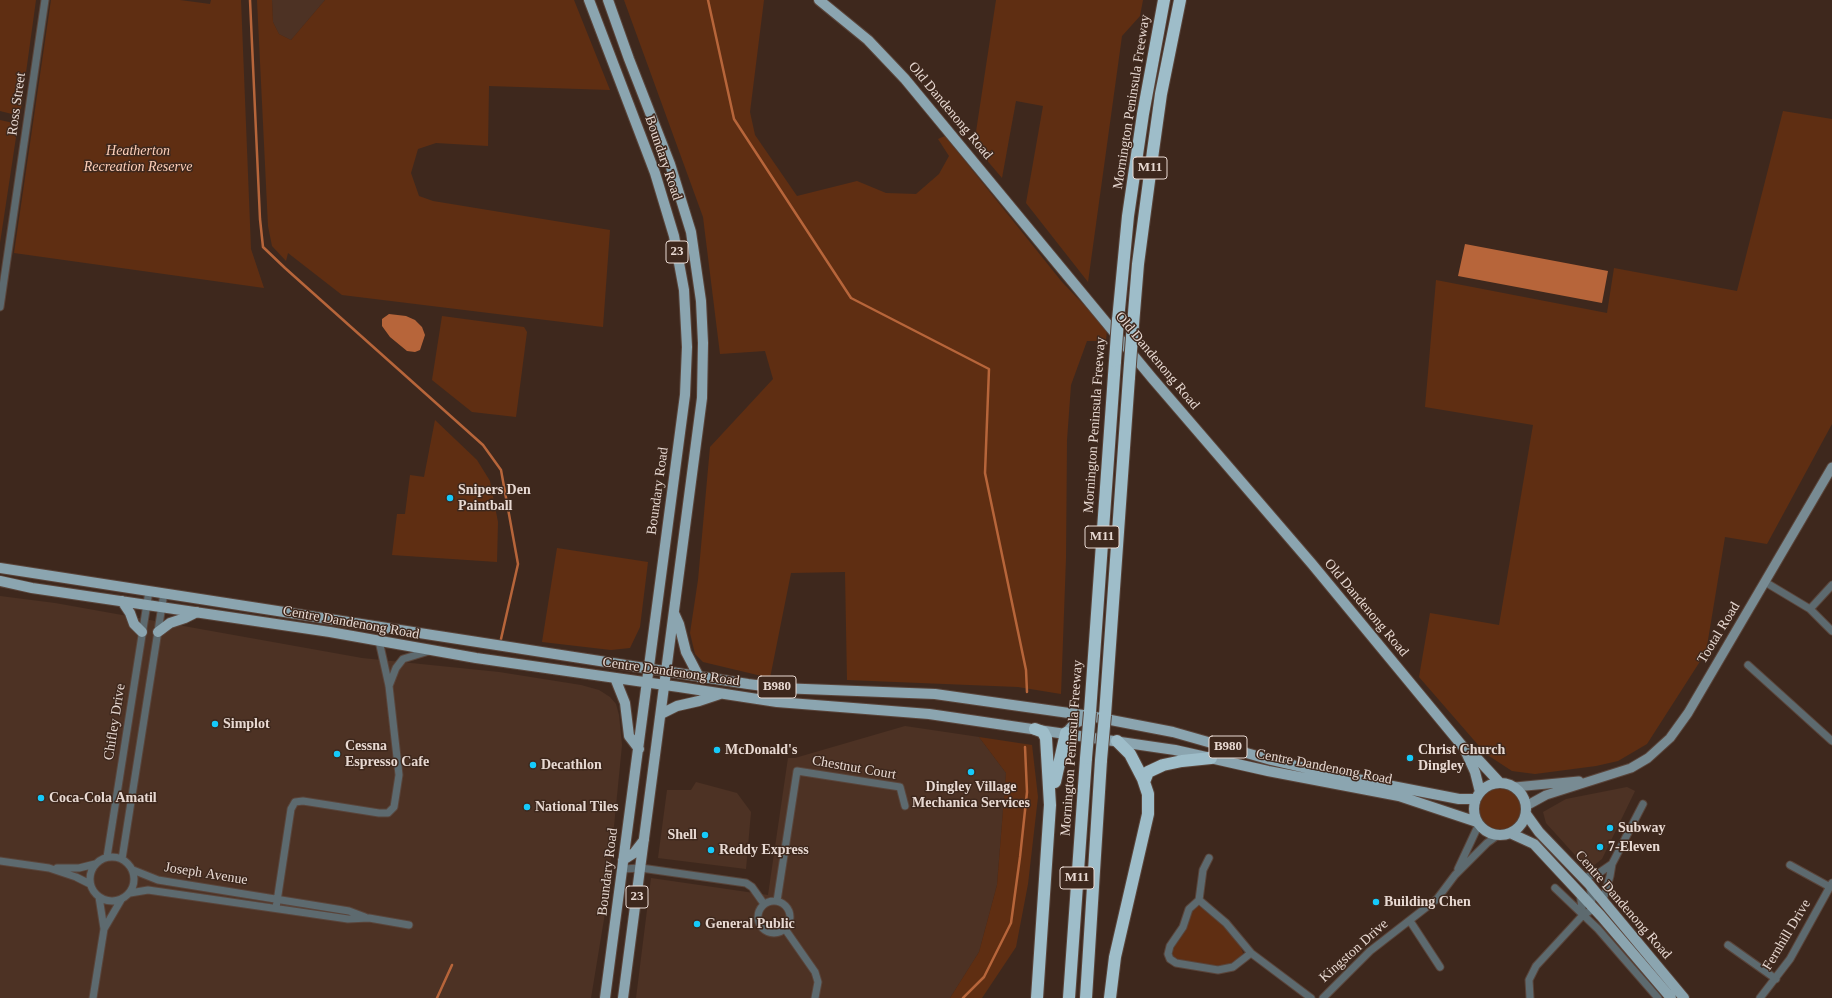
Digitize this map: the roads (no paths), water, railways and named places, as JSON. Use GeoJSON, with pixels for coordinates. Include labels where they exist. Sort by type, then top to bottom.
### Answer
{"type":"FeatureCollection","features":[{"type":"Feature","properties":{"kind":"highway","name":"Mornington Peninsula Freeway"},"geometry":{"type":"LineString","coordinates":[[1069,998],[1118,320],[1128,216],[1143,114],[1164,0]]}},
{"type":"Feature","properties":{"kind":"highway","name":"Mornington Peninsula Freeway"},"geometry":{"type":"LineString","coordinates":[[1086,998],[1101,760],[1139,257],[1152,151],[1161,94],[1180,0]]}},
{"type":"Feature","properties":{"kind":"highway"},"geometry":{"type":"LineString","coordinates":[[1034,729],[1043,732],[1046,738],[1050,805],[1037,998]]}},
{"type":"Feature","properties":{"kind":"highway"},"geometry":{"type":"LineString","coordinates":[[1050,805],[1066,733]]}},
{"type":"Feature","properties":{"kind":"highway"},"geometry":{"type":"LineString","coordinates":[[1110,998],[1115,957],[1147,822],[1148,800],[1144,782],[1132,758],[1117,741]]}},
{"type":"Feature","properties":{"kind":"highway"},"geometry":{"type":"LineString","coordinates":[[1144,782],[1148,772],[1163,765],[1212,758]]}},
{"type":"Feature","properties":{"kind":"main road","name":"Boundary Road"},"geometry":{"type":"LineString","coordinates":[[589,0],[655,174],[674,236],[686,310],[687,347],[686,395],[605,998]]}},
{"type":"Feature","properties":{"kind":"main road","name":"Boundary Road"},"geometry":{"type":"LineString","coordinates":[[608,0],[629,59],[670,164],[691,232],[701,301],[702,398],[623,998]]}},
{"type":"Feature","properties":{"kind":"main road","name":"Old Dandenong Road"},"geometry":{"type":"LineString","coordinates":[[819,0],[868,40],[940,120],[1152,378],[1312,564],[1464,748],[1475,772],[1478,795]]}},
{"type":"Feature","properties":{"kind":"main road","name":"Tootal Road"},"geometry":{"type":"LineString","coordinates":[[1526,810],[1546,795],[1623,772],[1638,765],[1670,738],[1688,713],[1832,468]]}},
{"type":"Feature","properties":{"kind":"main road","name":"Centre Dandenong Road"},"geometry":{"type":"LineString","coordinates":[[0,568],[779,688],[935,694],[1090,715],[1188,736],[1271,760],[1329,774],[1459,799],[1478,795]]}},
{"type":"Feature","properties":{"kind":"main road","name":"Centre Dandenong Road"},"geometry":{"type":"LineString","coordinates":[[0,581],[32,588],[330,632],[429,650],[647,683],[808,706],[929,714],[1175,750],[1399,796],[1478,823]]}},
{"type":"Feature","properties":{"kind":"main road"},"geometry":{"type":"LineString","coordinates":[[122,601],[130,613],[134,624],[142,632]]}},
{"type":"Feature","properties":{"kind":"main road"},"geometry":{"type":"LineString","coordinates":[[158,632],[170,623],[197,612]]}},
{"type":"Feature","properties":{"kind":"main road"},"geometry":{"type":"LineString","coordinates":[[674,614],[680,624],[686,652],[697,676],[694,689]]}},
{"type":"Feature","properties":{"kind":"main road"},"geometry":{"type":"LineString","coordinates":[[615,678],[625,703],[629,736],[639,749]]}},
{"type":"Feature","properties":{"kind":"main road"},"geometry":{"type":"LineString","coordinates":[[661,714],[678,706],[699,701],[720,693]]}},
{"type":"Feature","properties":{"kind":"main road"},"geometry":{"type":"LineString","coordinates":[[1066,733],[1074,724],[1090,715],[1117,741]]}},
{"type":"Feature","properties":{"kind":"main road","name":"Old Dandenong Road"},"geometry":{"type":"LineString","coordinates":[[1464,748],[1474,755],[1500,783]]}},
{"type":"Feature","properties":{"kind":"main road","name":"Tootal Road"},"geometry":{"type":"LineString","coordinates":[[1515,787],[1598,779]]}},
{"type":"Feature","properties":{"kind":"main road"},"geometry":{"type":"LineString","coordinates":[[1498,835],[1510,833],[1520,826],[1526,810],[1522,794],[1515,787],[1500,783]]}},
{"type":"Feature","properties":{"kind":"main road","name":"B980"},"geometry":{"type":"LineString","coordinates":[[1478,795],[1492,784],[1500,783]]}},
{"type":"Feature","properties":{"kind":"main road"},"geometry":{"type":"LineString","coordinates":[[1478,795],[1474,812],[1478,823]]}},
{"type":"Feature","properties":{"kind":"main road","name":"Centre Dandenong Road"},"geometry":{"type":"LineString","coordinates":[[1526,810],[1543,836],[1603,900],[1684,998]]}},
{"type":"Feature","properties":{"kind":"main road","name":"B980"},"geometry":{"type":"LineString","coordinates":[[1478,823],[1487,832],[1498,835]]}},
{"type":"Feature","properties":{"kind":"main road","name":"Centre Dandenong Road"},"geometry":{"type":"LineString","coordinates":[[1510,833],[1534,844],[1592,906],[1671,998]]}},
{"type":"Feature","properties":{"kind":"main road"},"geometry":{"type":"LineString","coordinates":[[623,864],[634,853],[645,838]]}},
{"type":"Feature","properties":{"kind":"street","name":"Ross Street"},"geometry":{"type":"LineString","coordinates":[[0,307],[46,0]]}},
{"type":"Feature","properties":{"kind":"street"},"geometry":{"type":"LineString","coordinates":[[1766,582],[1810,609],[1832,631]]}},
{"type":"Feature","properties":{"kind":"street"},"geometry":{"type":"LineString","coordinates":[[1810,609],[1832,585]]}},
{"type":"Feature","properties":{"kind":"street","name":"Chifley Drive"},"geometry":{"type":"LineString","coordinates":[[107,857],[149,591]]}},
{"type":"Feature","properties":{"kind":"street","name":"Chifley Drive"},"geometry":{"type":"LineString","coordinates":[[122,859],[164,593]]}},
{"type":"Feature","properties":{"kind":"street"},"geometry":{"type":"LineString","coordinates":[[276,908],[291,809],[295,802],[303,801],[379,813],[388,813],[394,807],[399,775],[389,686],[379,641]]}},
{"type":"Feature","properties":{"kind":"street"},"geometry":{"type":"LineString","coordinates":[[389,686],[396,668],[403,659],[429,650]]}},
{"type":"Feature","properties":{"kind":"street"},"geometry":{"type":"LineString","coordinates":[[1748,664],[1832,741]]}},
{"type":"Feature","properties":{"kind":"street","name":"Chestnut Court"},"geometry":{"type":"LineString","coordinates":[[777,901],[797,771],[900,787],[905,806]]}},
{"type":"Feature","properties":{"kind":"street"},"geometry":{"type":"LineString","coordinates":[[1603,900],[1612,864],[1644,804]]}},
{"type":"Feature","properties":{"kind":"street","name":"Kingston Drive"},"geometry":{"type":"LineString","coordinates":[[1455,875],[1478,823]]}},
{"type":"Feature","properties":{"kind":"street","name":"Kingston Drive"},"geometry":{"type":"LineString","coordinates":[[1323,998],[1370,951],[1437,899],[1455,875],[1479,850],[1498,835]]}},
{"type":"Feature","properties":{"kind":"street"},"geometry":{"type":"LineString","coordinates":[[0,861],[49,868],[79,868],[95,864],[107,857],[122,859],[133,870],[134,882],[130,893],[121,900],[104,929]]}},
{"type":"Feature","properties":{"kind":"street"},"geometry":{"type":"LineString","coordinates":[[1209,858],[1202,870],[1199,900],[1189,909],[1183,927],[1170,946],[1168,954],[1170,959],[1182,964],[1218,970],[1233,967],[1251,953]]}},
{"type":"Feature","properties":{"kind":"street"},"geometry":{"type":"LineString","coordinates":[[95,864],[89,877],[92,889],[99,897],[106,901],[114,902],[121,900]]}},
{"type":"Feature","properties":{"kind":"street"},"geometry":{"type":"LineString","coordinates":[[623,864],[641,868],[746,883],[752,887],[764,904]]}},
{"type":"Feature","properties":{"kind":"street"},"geometry":{"type":"LineString","coordinates":[[1530,998],[1528,987],[1532,973],[1583,915],[1590,911],[1592,906],[1592,894],[1586,881],[1612,864]]}},
{"type":"Feature","properties":{"kind":"street"},"geometry":{"type":"LineString","coordinates":[[1790,865],[1831,885]]}},
{"type":"Feature","properties":{"kind":"street"},"geometry":{"type":"LineString","coordinates":[[49,868],[76,876],[90,884]]}},
{"type":"Feature","properties":{"kind":"street","name":"Joseph Avenue"},"geometry":{"type":"LineString","coordinates":[[133,870],[158,880],[277,898],[349,911],[369,918],[409,924]]}},
{"type":"Feature","properties":{"kind":"street","name":"Fernhill Drive"},"geometry":{"type":"LineString","coordinates":[[1760,998],[1790,959],[1831,885]]}},
{"type":"Feature","properties":{"kind":"street"},"geometry":{"type":"LineString","coordinates":[[1555,888],[1598,929],[1658,998]]}},
{"type":"Feature","properties":{"kind":"street","name":"Joseph Avenue"},"geometry":{"type":"LineString","coordinates":[[130,893],[148,890],[348,919],[369,918]]}},
{"type":"Feature","properties":{"kind":"street"},"geometry":{"type":"LineString","coordinates":[[1580,893],[1583,915]]}},
{"type":"Feature","properties":{"kind":"street"},"geometry":{"type":"LineString","coordinates":[[93,998],[104,929],[99,897]]}},
{"type":"Feature","properties":{"kind":"street"},"geometry":{"type":"LineString","coordinates":[[1199,900],[1226,923],[1251,953],[1311,998]]}},
{"type":"Feature","properties":{"kind":"street"},"geometry":{"type":"LineString","coordinates":[[777,901],[787,906],[790,912],[789,923],[785,929],[775,933],[769,932],[760,925],[758,914],[764,904],[777,901]]}},
{"type":"Feature","properties":{"kind":"street"},"geometry":{"type":"LineString","coordinates":[[1410,921],[1440,967]]}},
{"type":"Feature","properties":{"kind":"street"},"geometry":{"type":"LineString","coordinates":[[785,929],[815,972],[818,982],[815,998]]}},
{"type":"Feature","properties":{"kind":"street"},"geometry":{"type":"LineString","coordinates":[[1728,945],[1776,979]]}},
{"type":"Feature","properties":{"kind":"waterway"},"geometry":{"type":"LineString","coordinates":[[250,0],[260,219],[263,247],[483,445],[501,470],[518,564],[501,639]]}},
{"type":"Feature","properties":{"kind":"waterway"},"geometry":{"type":"LineString","coordinates":[[708,0],[734,119],[851,298],[989,369],[985,473],[1026,670],[1027,692]]}},
{"type":"Feature","properties":{"kind":"waterway"},"geometry":{"type":"LineString","coordinates":[[963,998],[984,977],[1011,923],[1027,792],[1025,747]]}},
{"type":"Feature","properties":{"kind":"waterway"},"geometry":{"type":"LineString","coordinates":[[437,998],[452,965]]}},
{"type":"Feature","properties":{"kind":"place","name":"Snipers Den Paintball"},"geometry":{"type":"Point","coordinates":[450,498]}},
{"type":"Feature","properties":{"kind":"place","name":"Simplot"},"geometry":{"type":"Point","coordinates":[215,724]}},
{"type":"Feature","properties":{"kind":"place","name":"McDonald's"},"geometry":{"type":"Point","coordinates":[717,750]}},
{"type":"Feature","properties":{"kind":"place","name":"Cessna Espresso Cafe"},"geometry":{"type":"Point","coordinates":[337,754]}},
{"type":"Feature","properties":{"kind":"place","name":"Christ Church Dingley"},"geometry":{"type":"Point","coordinates":[1410,758]}},
{"type":"Feature","properties":{"kind":"place","name":"Decathlon"},"geometry":{"type":"Point","coordinates":[533,765]}},
{"type":"Feature","properties":{"kind":"place","name":"Dingley Village Mechanica Services"},"geometry":{"type":"Point","coordinates":[971,772]}},
{"type":"Feature","properties":{"kind":"place","name":"Coca-Cola Amatil"},"geometry":{"type":"Point","coordinates":[41,798]}},
{"type":"Feature","properties":{"kind":"place","name":"National Tiles"},"geometry":{"type":"Point","coordinates":[527,807]}},
{"type":"Feature","properties":{"kind":"place","name":"Subway"},"geometry":{"type":"Point","coordinates":[1610,828]}},
{"type":"Feature","properties":{"kind":"place","name":"Shell"},"geometry":{"type":"Point","coordinates":[705,835]}},
{"type":"Feature","properties":{"kind":"place","name":"7-Eleven"},"geometry":{"type":"Point","coordinates":[1600,847]}},
{"type":"Feature","properties":{"kind":"place","name":"Reddy Express"},"geometry":{"type":"Point","coordinates":[711,850]}},
{"type":"Feature","properties":{"kind":"place","name":"Building Chen"},"geometry":{"type":"Point","coordinates":[1376,902]}},
{"type":"Feature","properties":{"kind":"place","name":"General Public"},"geometry":{"type":"Point","coordinates":[697,924]}},
{"type":"Feature","properties":{"kind":"park label","name":"Heatherton Recreation Reserve"},"geometry":{"type":"Point","coordinates":[138,160]}}]}
